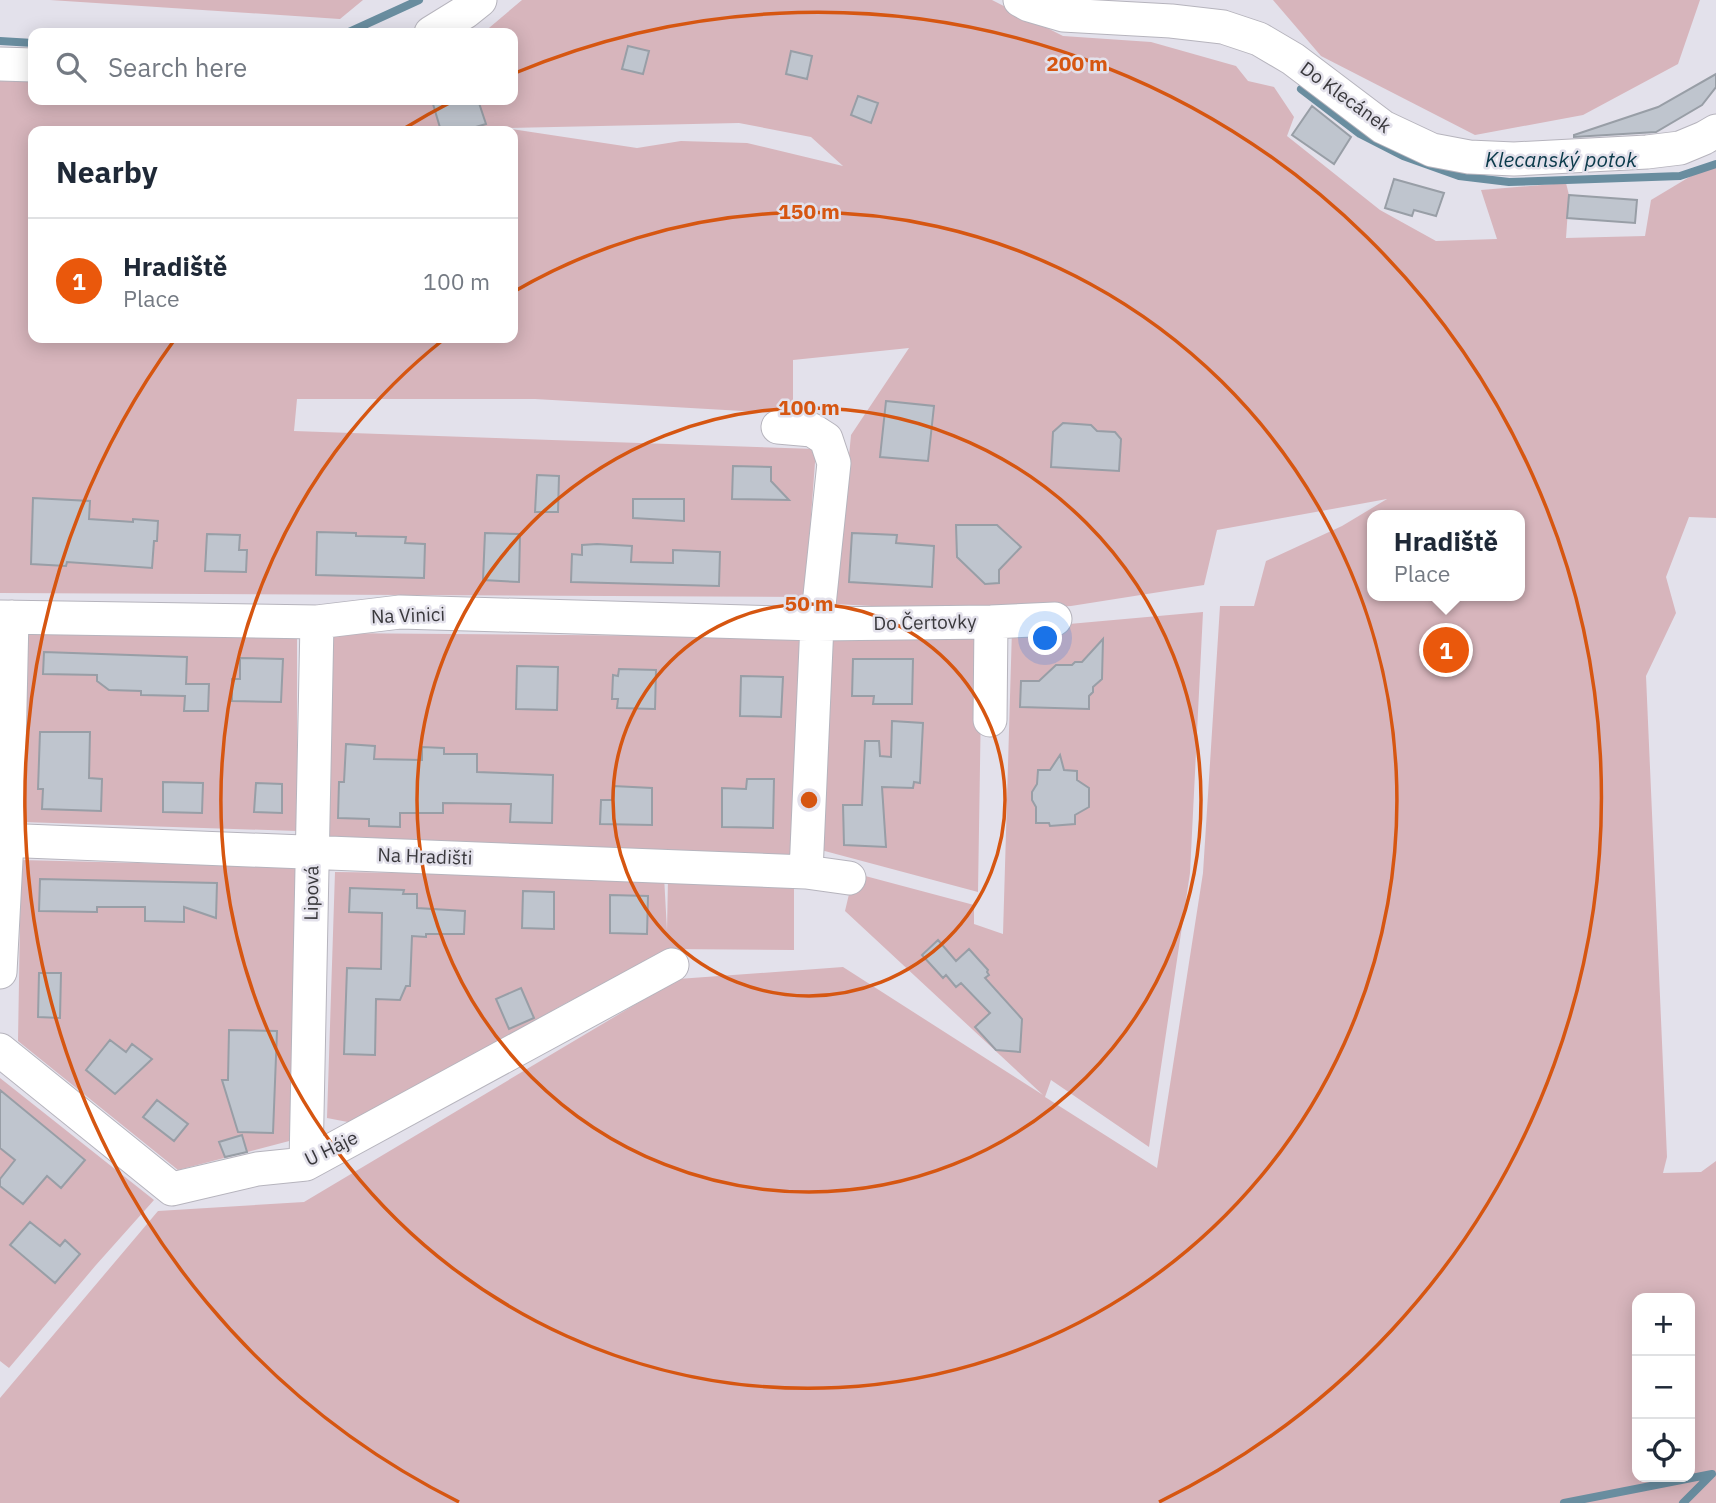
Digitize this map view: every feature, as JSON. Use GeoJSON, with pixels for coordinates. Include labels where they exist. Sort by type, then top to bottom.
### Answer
{"type":"FeatureCollection","features":[{"type":"Feature","properties":{"kind":"street"},"geometry":{"type":"LineString","coordinates":[[439,28],[480,0]]}},
{"type":"Feature","properties":{"kind":"street","name":"Do Klecánek"},"geometry":{"type":"LineString","coordinates":[[1020,0],[1063,15],[1223,27],[1259,39],[1293,59],[1383,127],[1432,150],[1469,157],[1514,159],[1647,152],[1680,148],[1716,131]]}},
{"type":"Feature","properties":{"kind":"street"},"geometry":{"type":"LineString","coordinates":[[0,64],[28,65]]}},
{"type":"Feature","properties":{"kind":"street"},"geometry":{"type":"LineString","coordinates":[[778,427],[812,430],[826,439],[834,463],[817,624],[806,872]]}},
{"type":"Feature","properties":{"kind":"street","name":"Na Vinici"},"geometry":{"type":"LineString","coordinates":[[6,617],[317,622],[400,612],[817,624]]}},
{"type":"Feature","properties":{"kind":"street"},"geometry":{"type":"LineString","coordinates":[[0,972],[6,617]]}},
{"type":"Feature","properties":{"kind":"street","name":"Do Čertovky"},"geometry":{"type":"LineString","coordinates":[[817,624],[1055,619]]}},
{"type":"Feature","properties":{"kind":"street","name":"Lipová"},"geometry":{"type":"LineString","coordinates":[[306,1164],[317,622]]}},
{"type":"Feature","properties":{"kind":"street","name":"Do Čertovky"},"geometry":{"type":"LineString","coordinates":[[990,720],[991,622]]}},
{"type":"Feature","properties":{"kind":"street","name":"Na Hradišti"},"geometry":{"type":"LineString","coordinates":[[3,840],[806,872],[849,878]]}},
{"type":"Feature","properties":{"kind":"street","name":"U Háje"},"geometry":{"type":"LineString","coordinates":[[0,1050],[172,1189],[257,1169],[306,1164],[672,965]]}},
{"type":"Feature","properties":{"kind":"shaded area"},"geometry":{"type":"Polygon","coordinates":[[[50,0],[363,0],[340,19],[50,0]]]}},
{"type":"Feature","properties":{"kind":"shaded area"},"geometry":{"type":"Polygon","coordinates":[[[522,0],[992,0],[1063,36],[1151,42],[1236,66],[1248,81],[1274,87],[1294,117],[1287,136],[1380,210],[1436,241],[1497,239],[1481,190],[1566,183],[1569,195],[1566,238],[1645,236],[1651,200],[1716,161],[1716,518],[1689,517],[1666,577],[1676,613],[1646,676],[1667,1157],[1663,1173],[1701,1172],[1716,1161],[1716,1503],[0,1503],[0,1398],[158,1211],[304,1202],[678,979],[843,967],[1043,1095],[845,911],[854,873],[974,905],[974,924],[1003,934],[1012,629],[1203,612],[1190,873],[1149,1147],[1051,1080],[1045,1097],[1157,1168],[1203,873],[1220,606],[1254,606],[1266,561],[1342,526],[1367,511],[1367,601],[1525,601],[1525,510],[1369,510],[1387,499],[1217,530],[1204,585],[1071,606],[981,612],[835,604],[851,435],[909,348],[793,360],[793,414],[535,399],[297,399],[294,431],[816,449],[805,597],[0,593],[0,76],[28,73],[28,105],[518,105],[518,28],[489,28],[522,0]],[[629,46],[622,69],[642,74],[649,52],[629,46]],[[792,51],[786,74],[807,78],[812,56],[792,51]]]}},
{"type":"Feature","properties":{"kind":"shaded area"},"geometry":{"type":"Polygon","coordinates":[[[1273,0],[1700,0],[1678,64],[1583,115],[1475,135],[1321,56],[1273,0]]]}},
{"type":"Feature","properties":{"kind":"shaded area"},"geometry":{"type":"Polygon","coordinates":[[[297,631],[297,831],[23,822],[26,633],[297,631]]]}},
{"type":"Feature","properties":{"kind":"shaded area"},"geometry":{"type":"Polygon","coordinates":[[[845,632],[982,639],[978,892],[821,850],[829,647],[833,640],[845,632]]]}},
{"type":"Feature","properties":{"kind":"shaded area"},"geometry":{"type":"Polygon","coordinates":[[[330,633],[805,637],[796,855],[328,836],[330,633]]]}},
{"type":"Feature","properties":{"kind":"shaded area"},"geometry":{"type":"Polygon","coordinates":[[[21,860],[300,867],[293,1140],[178,1170],[18,1041],[21,860]]]}},
{"type":"Feature","properties":{"kind":"shaded area"},"geometry":{"type":"Polygon","coordinates":[[[335,872],[664,876],[667,931],[668,878],[794,880],[794,950],[668,949],[665,954],[566,1003],[353,1123],[327,1118],[335,872]]]}},
{"type":"Feature","properties":{"kind":"shaded area"},"geometry":{"type":"Polygon","coordinates":[[[0,1078],[154,1200],[9,1368],[0,1361],[0,1078]]]}},
{"type":"Feature","properties":{"kind":"building"},"geometry":{"type":"Polygon","coordinates":[[[628,46],[649,51],[643,74],[622,69],[628,46]]]}},
{"type":"Feature","properties":{"kind":"building"},"geometry":{"type":"Polygon","coordinates":[[[791,51],[812,56],[807,79],[786,74],[791,51]]]}},
{"type":"Feature","properties":{"kind":"building"},"geometry":{"type":"Polygon","coordinates":[[[1716,74],[1716,87],[1702,105],[1656,132],[1574,137],[1658,107],[1716,74]]]}},
{"type":"Feature","properties":{"kind":"building"},"geometry":{"type":"Polygon","coordinates":[[[858,96],[878,103],[871,123],[851,115],[858,96]]]}},
{"type":"Feature","properties":{"kind":"building"},"geometry":{"type":"Polygon","coordinates":[[[433,105],[480,105],[486,124],[479,126],[440,126],[433,105]]]}},
{"type":"Feature","properties":{"kind":"building"},"geometry":{"type":"Polygon","coordinates":[[[1312,106],[1351,137],[1334,164],[1292,135],[1312,106]]]}},
{"type":"Feature","properties":{"kind":"building"},"geometry":{"type":"Polygon","coordinates":[[[1394,179],[1444,193],[1436,216],[1414,210],[1412,216],[1385,208],[1394,179]]]}},
{"type":"Feature","properties":{"kind":"building"},"geometry":{"type":"Polygon","coordinates":[[[1569,195],[1637,200],[1635,223],[1567,218],[1569,195]]]}},
{"type":"Feature","properties":{"kind":"building"},"geometry":{"type":"Polygon","coordinates":[[[886,401],[934,406],[928,461],[880,457],[886,401]]]}},
{"type":"Feature","properties":{"kind":"building"},"geometry":{"type":"Polygon","coordinates":[[[1063,423],[1091,425],[1097,431],[1115,432],[1121,439],[1119,471],[1051,467],[1053,432],[1063,423]]]}},
{"type":"Feature","properties":{"kind":"building"},"geometry":{"type":"Polygon","coordinates":[[[733,466],[771,467],[771,481],[789,500],[732,499],[733,466]]]}},
{"type":"Feature","properties":{"kind":"building"},"geometry":{"type":"Polygon","coordinates":[[[537,475],[559,476],[558,512],[535,512],[537,475]]]}},
{"type":"Feature","properties":{"kind":"building"},"geometry":{"type":"Polygon","coordinates":[[[33,498],[90,501],[89,519],[158,521],[152,568],[67,562],[66,566],[31,564],[33,498]]]}},
{"type":"Feature","properties":{"kind":"building"},"geometry":{"type":"Polygon","coordinates":[[[633,499],[684,499],[684,521],[633,518],[633,499]]]}},
{"type":"Feature","properties":{"kind":"building"},"geometry":{"type":"Polygon","coordinates":[[[956,525],[997,525],[1021,547],[999,570],[999,583],[985,584],[957,557],[956,525]]]}},
{"type":"Feature","properties":{"kind":"building"},"geometry":{"type":"Polygon","coordinates":[[[317,532],[406,537],[405,543],[425,544],[424,578],[316,575],[317,532]]]}},
{"type":"Feature","properties":{"kind":"building"},"geometry":{"type":"Polygon","coordinates":[[[485,533],[520,534],[519,582],[483,580],[485,533]]]}},
{"type":"Feature","properties":{"kind":"building"},"geometry":{"type":"Polygon","coordinates":[[[852,533],[897,535],[896,543],[934,546],[932,587],[849,582],[852,533]]]}},
{"type":"Feature","properties":{"kind":"building"},"geometry":{"type":"Polygon","coordinates":[[[207,534],[240,535],[239,550],[247,550],[246,572],[205,571],[207,534]]]}},
{"type":"Feature","properties":{"kind":"building"},"geometry":{"type":"Polygon","coordinates":[[[582,545],[632,546],[631,562],[673,563],[673,550],[720,552],[719,586],[571,582],[572,554],[582,555],[582,545]]]}},
{"type":"Feature","properties":{"kind":"building"},"geometry":{"type":"Polygon","coordinates":[[[1103,639],[1102,679],[1093,687],[1089,696],[1089,709],[1020,707],[1021,681],[1039,681],[1056,665],[1082,662],[1103,639]]]}},
{"type":"Feature","properties":{"kind":"building"},"geometry":{"type":"Polygon","coordinates":[[[44,652],[187,657],[186,684],[209,684],[208,711],[184,711],[185,696],[141,695],[141,691],[109,690],[97,681],[97,675],[43,674],[44,652]]]}},
{"type":"Feature","properties":{"kind":"building"},"geometry":{"type":"Polygon","coordinates":[[[240,658],[283,659],[281,702],[232,701],[232,679],[240,679],[240,658]]]}},
{"type":"Feature","properties":{"kind":"building"},"geometry":{"type":"Polygon","coordinates":[[[853,659],[913,659],[912,704],[873,704],[874,696],[852,696],[853,659]]]}},
{"type":"Feature","properties":{"kind":"building"},"geometry":{"type":"Polygon","coordinates":[[[517,666],[558,667],[557,710],[516,709],[517,666]]]}},
{"type":"Feature","properties":{"kind":"building"},"geometry":{"type":"Polygon","coordinates":[[[619,669],[656,670],[655,709],[617,708],[618,699],[612,699],[613,675],[618,676],[619,669]]]}},
{"type":"Feature","properties":{"kind":"building"},"geometry":{"type":"Polygon","coordinates":[[[741,676],[783,677],[781,717],[740,716],[741,676]]]}},
{"type":"Feature","properties":{"kind":"building"},"geometry":{"type":"Polygon","coordinates":[[[892,721],[923,723],[920,783],[914,782],[913,788],[882,787],[886,847],[844,845],[843,805],[862,805],[865,741],[879,741],[880,756],[891,757],[892,721]]]}},
{"type":"Feature","properties":{"kind":"building"},"geometry":{"type":"Polygon","coordinates":[[[40,732],[90,732],[89,778],[102,779],[101,811],[42,809],[43,789],[38,789],[40,732]]]}},
{"type":"Feature","properties":{"kind":"building"},"geometry":{"type":"Polygon","coordinates":[[[346,744],[375,746],[374,759],[422,760],[422,747],[444,748],[444,754],[477,754],[477,772],[553,775],[552,823],[510,822],[511,804],[443,803],[443,813],[400,813],[400,827],[369,826],[369,819],[338,818],[339,782],[344,782],[346,744]]]}},
{"type":"Feature","properties":{"kind":"building"},"geometry":{"type":"Polygon","coordinates":[[[1060,755],[1064,770],[1077,771],[1077,780],[1089,788],[1089,807],[1075,815],[1075,824],[1050,826],[1049,823],[1036,823],[1032,792],[1037,784],[1038,770],[1050,770],[1060,755]]]}},
{"type":"Feature","properties":{"kind":"building"},"geometry":{"type":"Polygon","coordinates":[[[747,779],[774,779],[773,828],[722,827],[722,788],[746,789],[747,779]]]}},
{"type":"Feature","properties":{"kind":"building"},"geometry":{"type":"Polygon","coordinates":[[[163,782],[203,783],[202,813],[163,812],[163,782]]]}},
{"type":"Feature","properties":{"kind":"building"},"geometry":{"type":"Polygon","coordinates":[[[256,783],[282,784],[282,813],[254,812],[256,783]]]}},
{"type":"Feature","properties":{"kind":"building"},"geometry":{"type":"Polygon","coordinates":[[[613,786],[652,788],[652,825],[600,824],[601,800],[612,800],[613,786]]]}},
{"type":"Feature","properties":{"kind":"building"},"geometry":{"type":"Polygon","coordinates":[[[40,879],[217,883],[216,918],[184,907],[184,922],[145,921],[145,907],[97,907],[97,912],[39,911],[40,879]]]}},
{"type":"Feature","properties":{"kind":"building"},"geometry":{"type":"Polygon","coordinates":[[[350,888],[404,890],[403,894],[417,894],[417,908],[465,911],[464,934],[412,936],[410,986],[406,986],[400,1000],[376,999],[375,1055],[344,1054],[347,968],[381,969],[382,913],[349,912],[350,888]]]}},
{"type":"Feature","properties":{"kind":"building"},"geometry":{"type":"Polygon","coordinates":[[[523,891],[554,892],[554,929],[522,928],[523,891]]]}},
{"type":"Feature","properties":{"kind":"building"},"geometry":{"type":"Polygon","coordinates":[[[610,895],[648,896],[647,934],[610,933],[610,895]]]}},
{"type":"Feature","properties":{"kind":"building"},"geometry":{"type":"Polygon","coordinates":[[[938,940],[956,961],[969,949],[988,970],[989,975],[985,978],[1022,1019],[1020,1052],[996,1050],[975,1027],[990,1013],[961,983],[956,987],[946,975],[943,978],[922,955],[938,940]]]}},
{"type":"Feature","properties":{"kind":"building"},"geometry":{"type":"Polygon","coordinates":[[[39,973],[61,973],[60,1018],[38,1017],[39,973]]]}},
{"type":"Feature","properties":{"kind":"building"},"geometry":{"type":"Polygon","coordinates":[[[521,988],[534,1018],[509,1029],[496,999],[521,988]]]}},
{"type":"Feature","properties":{"kind":"building"},"geometry":{"type":"Polygon","coordinates":[[[229,1030],[277,1031],[273,1133],[238,1132],[222,1080],[228,1080],[229,1030]]]}},
{"type":"Feature","properties":{"kind":"building"},"geometry":{"type":"Polygon","coordinates":[[[110,1040],[126,1052],[132,1044],[152,1059],[115,1094],[86,1070],[110,1040]]]}},
{"type":"Feature","properties":{"kind":"building"},"geometry":{"type":"Polygon","coordinates":[[[0,1090],[85,1160],[61,1188],[47,1176],[23,1204],[0,1186],[0,1179],[15,1160],[0,1148],[0,1090]]]}},
{"type":"Feature","properties":{"kind":"building"},"geometry":{"type":"Polygon","coordinates":[[[157,1100],[188,1124],[174,1141],[143,1117],[157,1100]]]}},
{"type":"Feature","properties":{"kind":"building"},"geometry":{"type":"Polygon","coordinates":[[[242,1135],[247,1152],[225,1157],[219,1142],[242,1135]]]}},
{"type":"Feature","properties":{"kind":"building"},"geometry":{"type":"Polygon","coordinates":[[[30,1222],[60,1246],[65,1240],[80,1254],[55,1283],[10,1245],[30,1222]]]}},
{"type":"Feature","properties":{"kind":"waterway"},"geometry":{"type":"LineString","coordinates":[[358,28],[419,0]]}},
{"type":"Feature","properties":{"kind":"waterway"},"geometry":{"type":"LineString","coordinates":[[0,41],[28,43]]}},
{"type":"Feature","properties":{"kind":"waterway","name":"Klecanský potok"},"geometry":{"type":"LineString","coordinates":[[1301,89],[1360,134],[1403,156],[1459,176],[1509,182],[1680,176],[1716,164]]}},
{"type":"Feature","properties":{"kind":"waterway"},"geometry":{"type":"LineString","coordinates":[[1564,1503],[1712,1474]]}},
{"type":"Feature","properties":{"kind":"waterway"},"geometry":{"type":"LineString","coordinates":[[1683,1503],[1711,1475]]}},
{"type":"Feature","properties":{"kind":"place","name":"Hradiště"},"geometry":{"type":"Point","coordinates":[1446,650]}}]}
